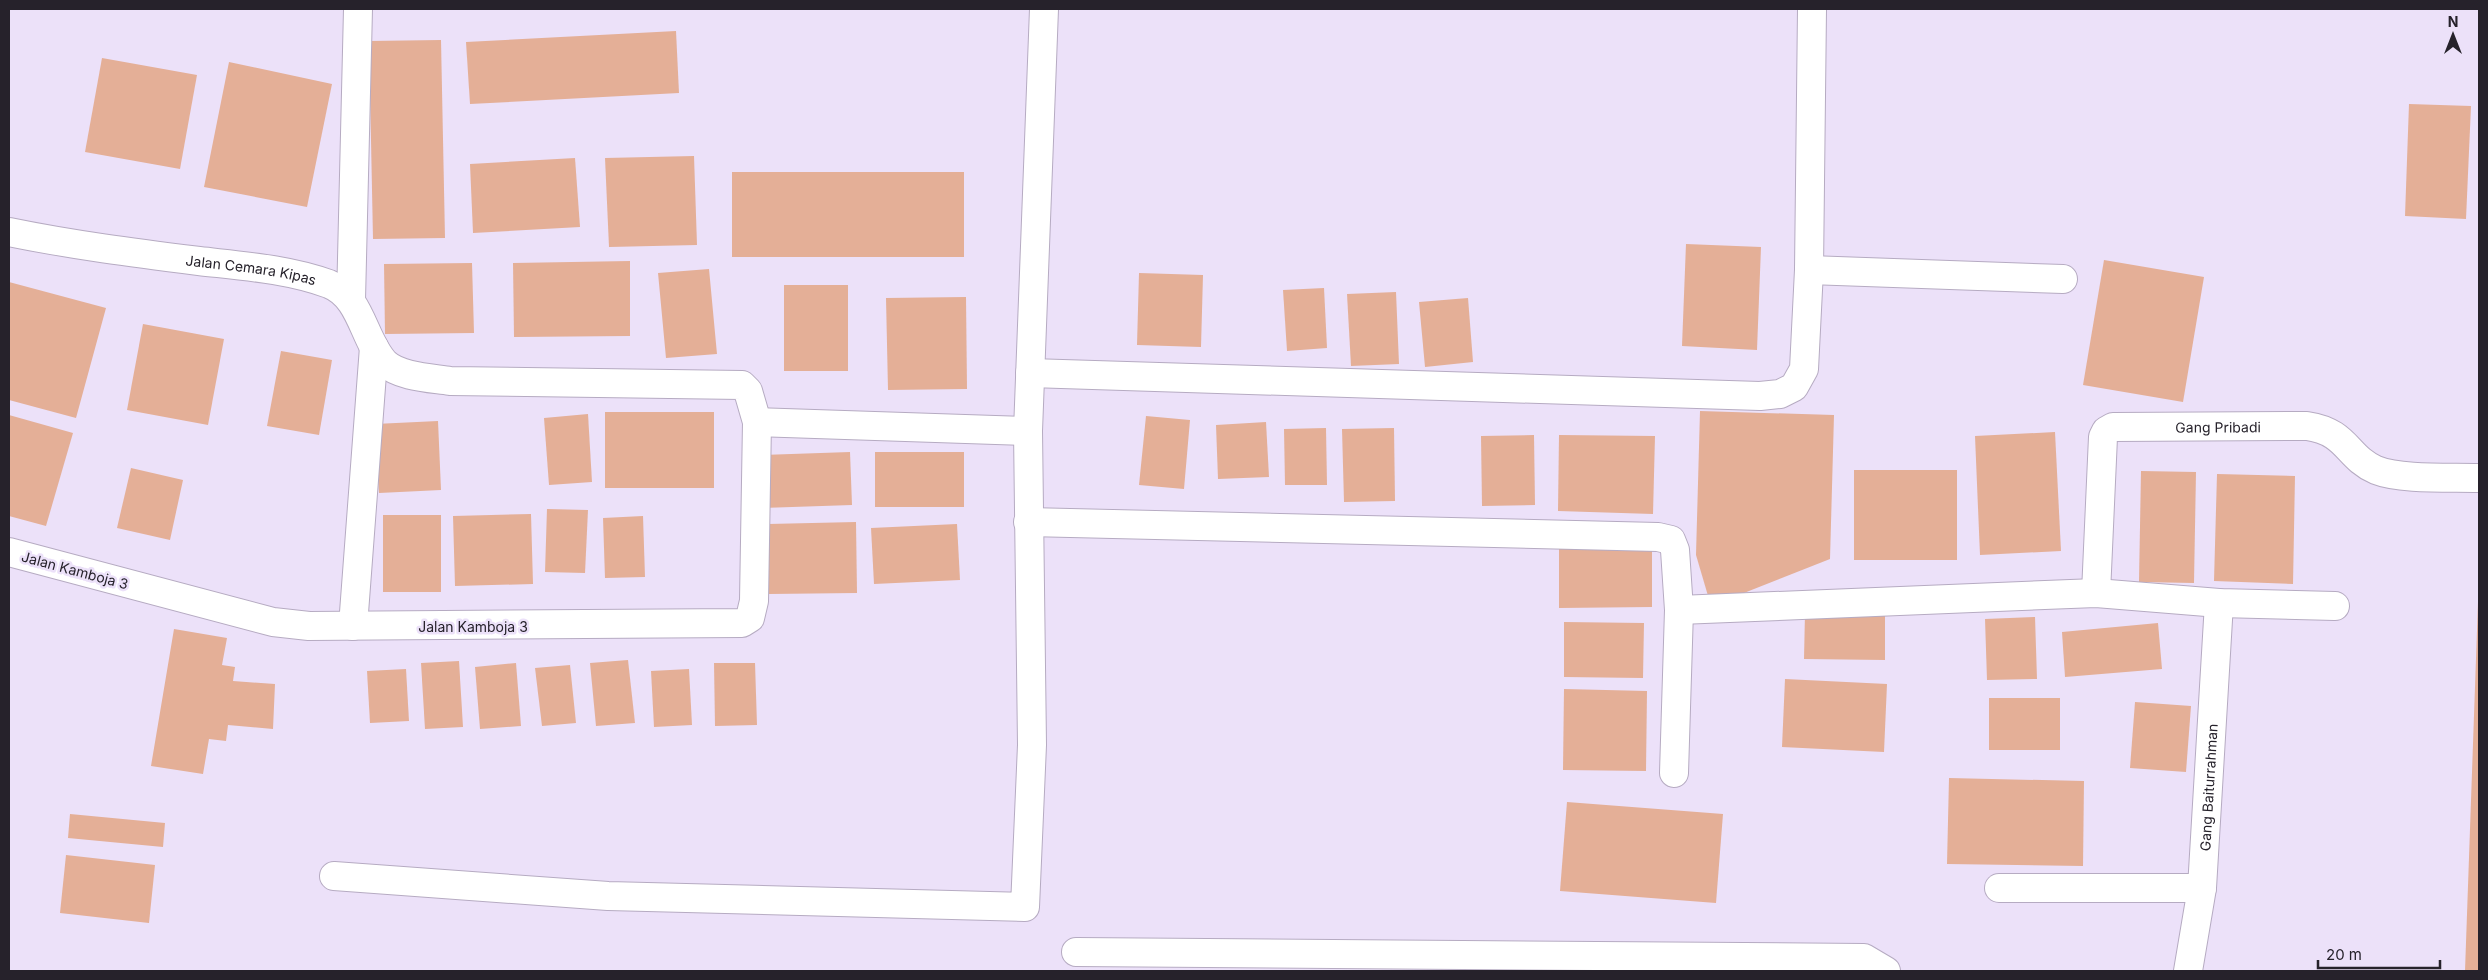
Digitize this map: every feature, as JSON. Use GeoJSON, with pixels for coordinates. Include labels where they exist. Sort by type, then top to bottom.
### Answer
{"type":"FeatureCollection","features":[{"type":"Feature","properties":{"kind":"street"},"geometry":{"type":"LineString","coordinates":[[351,300],[358,9]]}},
{"type":"Feature","properties":{"kind":"street"},"geometry":{"type":"LineString","coordinates":[[334,876],[608,896],[1026,907],[1032,745],[1028,431],[1044,9]]}},
{"type":"Feature","properties":{"kind":"street"},"geometry":{"type":"LineString","coordinates":[[1030,373],[1750,395],[1780,394],[1794,387],[1804,369],[1809,270],[1812,9]]}},
{"type":"Feature","properties":{"kind":"street","name":"Jalan Cemara Kipas"},"geometry":{"type":"LineString","coordinates":[[9,232],[70,244],[280,271],[331,285],[351,300],[374,347],[386,364],[406,373],[450,381]]}},
{"type":"Feature","properties":{"kind":"street"},"geometry":{"type":"LineString","coordinates":[[1809,270],[2062,279]]}},
{"type":"Feature","properties":{"kind":"street"},"geometry":{"type":"LineString","coordinates":[[353,626],[374,347]]}},
{"type":"Feature","properties":{"kind":"street","name":"Jalan Kamboja 3"},"geometry":{"type":"LineString","coordinates":[[9,552],[273,622],[309,626],[742,623],[750,618],[754,601],[757,422],[748,391],[742,385],[732,383],[450,381]]}},
{"type":"Feature","properties":{"kind":"street"},"geometry":{"type":"LineString","coordinates":[[757,422],[1028,431]]}},
{"type":"Feature","properties":{"kind":"street","name":"Gang Pribadi"},"geometry":{"type":"LineString","coordinates":[[2096,593],[2103,437],[2106,431],[2114,426],[2307,426],[2324,429],[2332,434],[2360,460],[2376,470],[2391,474],[2479,478]]}},
{"type":"Feature","properties":{"kind":"street"},"geometry":{"type":"LineString","coordinates":[[1028,522],[1658,537],[1671,540],[1675,550],[1679,610],[1674,773]]}},
{"type":"Feature","properties":{"kind":"street"},"geometry":{"type":"LineString","coordinates":[[1679,610],[2096,593],[2219,602],[2335,606]]}},
{"type":"Feature","properties":{"kind":"street","name":"Gang Baiturrahman"},"geometry":{"type":"LineString","coordinates":[[2188,971],[2202,888],[2219,602]]}},
{"type":"Feature","properties":{"kind":"street"},"geometry":{"type":"LineString","coordinates":[[2000,888],[2202,888]]}},
{"type":"Feature","properties":{"kind":"street"},"geometry":{"type":"LineString","coordinates":[[1076,952],[1864,958],[1886,971]]}},
{"type":"Feature","properties":{"kind":"building"},"geometry":{"type":"Polygon","coordinates":[[[676,31],[679,93],[470,104],[466,42],[676,31]]]}},
{"type":"Feature","properties":{"kind":"building"},"geometry":{"type":"Polygon","coordinates":[[[441,40],[445,238],[373,239],[369,41],[441,40]]]}},
{"type":"Feature","properties":{"kind":"building"},"geometry":{"type":"Polygon","coordinates":[[[102,58],[197,75],[180,169],[85,152],[102,58]]]}},
{"type":"Feature","properties":{"kind":"building"},"geometry":{"type":"Polygon","coordinates":[[[229,62],[332,84],[307,207],[204,187],[229,62]]]}},
{"type":"Feature","properties":{"kind":"building"},"geometry":{"type":"Polygon","coordinates":[[[2409,104],[2471,106],[2466,219],[2405,216],[2409,104]]]}},
{"type":"Feature","properties":{"kind":"building"},"geometry":{"type":"Polygon","coordinates":[[[694,156],[697,245],[609,247],[605,158],[694,156]]]}},
{"type":"Feature","properties":{"kind":"building"},"geometry":{"type":"Polygon","coordinates":[[[575,158],[580,227],[473,233],[470,164],[575,158]]]}},
{"type":"Feature","properties":{"kind":"building"},"geometry":{"type":"Polygon","coordinates":[[[732,172],[964,172],[964,257],[732,257],[732,172]]]}},
{"type":"Feature","properties":{"kind":"building"},"geometry":{"type":"Polygon","coordinates":[[[1686,244],[1761,247],[1757,350],[1682,346],[1686,244]]]}},
{"type":"Feature","properties":{"kind":"building"},"geometry":{"type":"Polygon","coordinates":[[[2104,260],[2204,277],[2183,402],[2083,385],[2104,260]]]}},
{"type":"Feature","properties":{"kind":"building"},"geometry":{"type":"Polygon","coordinates":[[[630,261],[630,336],[514,337],[513,263],[630,261]]]}},
{"type":"Feature","properties":{"kind":"building"},"geometry":{"type":"Polygon","coordinates":[[[472,263],[474,333],[385,334],[384,264],[472,263]]]}},
{"type":"Feature","properties":{"kind":"building"},"geometry":{"type":"Polygon","coordinates":[[[709,269],[717,354],[666,358],[658,273],[709,269]]]}},
{"type":"Feature","properties":{"kind":"building"},"geometry":{"type":"Polygon","coordinates":[[[1139,273],[1203,275],[1201,347],[1137,345],[1139,273]]]}},
{"type":"Feature","properties":{"kind":"building"},"geometry":{"type":"Polygon","coordinates":[[[9,282],[106,308],[76,418],[9,400],[9,282]]]}},
{"type":"Feature","properties":{"kind":"building"},"geometry":{"type":"Polygon","coordinates":[[[784,285],[848,285],[848,371],[784,371],[784,285]]]}},
{"type":"Feature","properties":{"kind":"building"},"geometry":{"type":"Polygon","coordinates":[[[1324,288],[1327,348],[1287,351],[1283,290],[1324,288]]]}},
{"type":"Feature","properties":{"kind":"building"},"geometry":{"type":"Polygon","coordinates":[[[1396,292],[1399,364],[1351,366],[1347,294],[1396,292]]]}},
{"type":"Feature","properties":{"kind":"building"},"geometry":{"type":"Polygon","coordinates":[[[966,297],[967,389],[888,390],[886,298],[966,297]]]}},
{"type":"Feature","properties":{"kind":"building"},"geometry":{"type":"Polygon","coordinates":[[[1468,298],[1473,362],[1425,367],[1419,302],[1468,298]]]}},
{"type":"Feature","properties":{"kind":"building"},"geometry":{"type":"Polygon","coordinates":[[[143,324],[224,339],[208,425],[127,410],[143,324]]]}},
{"type":"Feature","properties":{"kind":"building"},"geometry":{"type":"Polygon","coordinates":[[[281,351],[332,360],[319,435],[267,426],[281,351]]]}},
{"type":"Feature","properties":{"kind":"building"},"geometry":{"type":"Polygon","coordinates":[[[1700,411],[1834,415],[1830,559],[1711,606],[1696,555],[1700,411]]]}},
{"type":"Feature","properties":{"kind":"building"},"geometry":{"type":"Polygon","coordinates":[[[605,412],[714,412],[714,488],[605,488],[605,412]]]}},
{"type":"Feature","properties":{"kind":"building"},"geometry":{"type":"Polygon","coordinates":[[[588,414],[592,482],[549,485],[544,418],[588,414]]]}},
{"type":"Feature","properties":{"kind":"building"},"geometry":{"type":"Polygon","coordinates":[[[9,415],[73,433],[46,526],[9,516],[9,415]]]}},
{"type":"Feature","properties":{"kind":"building"},"geometry":{"type":"Polygon","coordinates":[[[1146,416],[1190,420],[1184,489],[1139,485],[1146,416]]]}},
{"type":"Feature","properties":{"kind":"building"},"geometry":{"type":"Polygon","coordinates":[[[438,421],[441,490],[379,493],[375,424],[438,421]]]}},
{"type":"Feature","properties":{"kind":"building"},"geometry":{"type":"Polygon","coordinates":[[[1266,422],[1269,477],[1218,479],[1216,425],[1266,422]]]}},
{"type":"Feature","properties":{"kind":"building"},"geometry":{"type":"Polygon","coordinates":[[[1326,428],[1327,485],[1285,485],[1284,429],[1326,428]]]}},
{"type":"Feature","properties":{"kind":"building"},"geometry":{"type":"Polygon","coordinates":[[[1394,428],[1395,501],[1344,502],[1342,429],[1394,428]]]}},
{"type":"Feature","properties":{"kind":"building"},"geometry":{"type":"Polygon","coordinates":[[[2055,432],[2061,551],[1980,555],[1975,436],[2055,432]]]}},
{"type":"Feature","properties":{"kind":"building"},"geometry":{"type":"Polygon","coordinates":[[[1534,435],[1535,505],[1482,506],[1481,436],[1534,435]]]}},
{"type":"Feature","properties":{"kind":"building"},"geometry":{"type":"Polygon","coordinates":[[[1559,435],[1655,436],[1653,514],[1558,511],[1559,435]]]}},
{"type":"Feature","properties":{"kind":"building"},"geometry":{"type":"Polygon","coordinates":[[[850,452],[852,505],[762,508],[760,455],[850,452]]]}},
{"type":"Feature","properties":{"kind":"building"},"geometry":{"type":"Polygon","coordinates":[[[875,452],[964,452],[964,507],[875,507],[875,452]]]}},
{"type":"Feature","properties":{"kind":"building"},"geometry":{"type":"Polygon","coordinates":[[[131,468],[183,480],[170,540],[117,528],[131,468]]]}},
{"type":"Feature","properties":{"kind":"building"},"geometry":{"type":"Polygon","coordinates":[[[1854,470],[1957,470],[1957,560],[1854,560],[1854,470]]]}},
{"type":"Feature","properties":{"kind":"building"},"geometry":{"type":"Polygon","coordinates":[[[2141,471],[2196,472],[2194,583],[2139,582],[2141,471]]]}},
{"type":"Feature","properties":{"kind":"building"},"geometry":{"type":"Polygon","coordinates":[[[2217,474],[2295,476],[2293,584],[2214,581],[2217,474]]]}},
{"type":"Feature","properties":{"kind":"building"},"geometry":{"type":"Polygon","coordinates":[[[547,509],[588,510],[585,573],[545,572],[547,509]]]}},
{"type":"Feature","properties":{"kind":"building"},"geometry":{"type":"Polygon","coordinates":[[[531,514],[533,584],[455,586],[453,516],[531,514]]]}},
{"type":"Feature","properties":{"kind":"building"},"geometry":{"type":"Polygon","coordinates":[[[383,515],[441,515],[441,592],[383,592],[383,515]]]}},
{"type":"Feature","properties":{"kind":"building"},"geometry":{"type":"Polygon","coordinates":[[[643,516],[645,577],[605,578],[603,518],[643,516]]]}},
{"type":"Feature","properties":{"kind":"building"},"geometry":{"type":"Polygon","coordinates":[[[856,522],[857,593],[769,594],[768,524],[856,522]]]}},
{"type":"Feature","properties":{"kind":"building"},"geometry":{"type":"Polygon","coordinates":[[[957,524],[960,580],[874,584],[871,528],[957,524]]]}},
{"type":"Feature","properties":{"kind":"building"},"geometry":{"type":"Polygon","coordinates":[[[1652,548],[1652,607],[1559,608],[1559,549],[1652,548]]]}},
{"type":"Feature","properties":{"kind":"building"},"geometry":{"type":"Polygon","coordinates":[[[2478,602],[2479,971],[2465,971],[2478,602]]]}},
{"type":"Feature","properties":{"kind":"building"},"geometry":{"type":"Polygon","coordinates":[[[1805,613],[1885,614],[1885,660],[1804,659],[1805,613]]]}},
{"type":"Feature","properties":{"kind":"building"},"geometry":{"type":"Polygon","coordinates":[[[2035,617],[2037,679],[1987,680],[1985,619],[2035,617]]]}},
{"type":"Feature","properties":{"kind":"building"},"geometry":{"type":"Polygon","coordinates":[[[1564,622],[1644,623],[1643,678],[1564,677],[1564,622]]]}},
{"type":"Feature","properties":{"kind":"building"},"geometry":{"type":"Polygon","coordinates":[[[2158,623],[2162,669],[2065,677],[2062,632],[2158,623]]]}},
{"type":"Feature","properties":{"kind":"building"},"geometry":{"type":"Polygon","coordinates":[[[174,629],[227,638],[222,665],[235,667],[233,681],[275,684],[273,729],[228,725],[226,741],[209,739],[203,774],[151,766],[174,629]]]}},
{"type":"Feature","properties":{"kind":"building"},"geometry":{"type":"Polygon","coordinates":[[[628,660],[635,723],[596,726],[590,663],[628,660]]]}},
{"type":"Feature","properties":{"kind":"building"},"geometry":{"type":"Polygon","coordinates":[[[459,661],[463,727],[425,729],[421,663],[459,661]]]}},
{"type":"Feature","properties":{"kind":"building"},"geometry":{"type":"Polygon","coordinates":[[[516,663],[521,726],[480,729],[475,667],[516,663]]]}},
{"type":"Feature","properties":{"kind":"building"},"geometry":{"type":"Polygon","coordinates":[[[714,663],[755,663],[757,725],[715,726],[714,663]]]}},
{"type":"Feature","properties":{"kind":"building"},"geometry":{"type":"Polygon","coordinates":[[[570,665],[576,723],[542,726],[535,668],[570,665]]]}},
{"type":"Feature","properties":{"kind":"building"},"geometry":{"type":"Polygon","coordinates":[[[406,669],[409,721],[370,723],[367,671],[406,669]]]}},
{"type":"Feature","properties":{"kind":"building"},"geometry":{"type":"Polygon","coordinates":[[[689,669],[692,725],[654,727],[651,671],[689,669]]]}},
{"type":"Feature","properties":{"kind":"building"},"geometry":{"type":"Polygon","coordinates":[[[1785,679],[1887,684],[1884,752],[1782,747],[1785,679]]]}},
{"type":"Feature","properties":{"kind":"building"},"geometry":{"type":"Polygon","coordinates":[[[1564,689],[1647,691],[1646,771],[1563,770],[1564,689]]]}},
{"type":"Feature","properties":{"kind":"building"},"geometry":{"type":"Polygon","coordinates":[[[1989,698],[2060,698],[2060,750],[1989,750],[1989,698]]]}},
{"type":"Feature","properties":{"kind":"building"},"geometry":{"type":"Polygon","coordinates":[[[2135,702],[2191,706],[2186,772],[2130,768],[2135,702]]]}},
{"type":"Feature","properties":{"kind":"building"},"geometry":{"type":"Polygon","coordinates":[[[1949,778],[2084,781],[2083,866],[1947,864],[1949,778]]]}},
{"type":"Feature","properties":{"kind":"building"},"geometry":{"type":"Polygon","coordinates":[[[1567,802],[1723,814],[1716,903],[1560,891],[1567,802]]]}},
{"type":"Feature","properties":{"kind":"building"},"geometry":{"type":"Polygon","coordinates":[[[70,814],[165,823],[163,847],[68,838],[70,814]]]}},
{"type":"Feature","properties":{"kind":"building"},"geometry":{"type":"Polygon","coordinates":[[[66,855],[155,865],[149,923],[60,913],[66,855]]]}}]}
